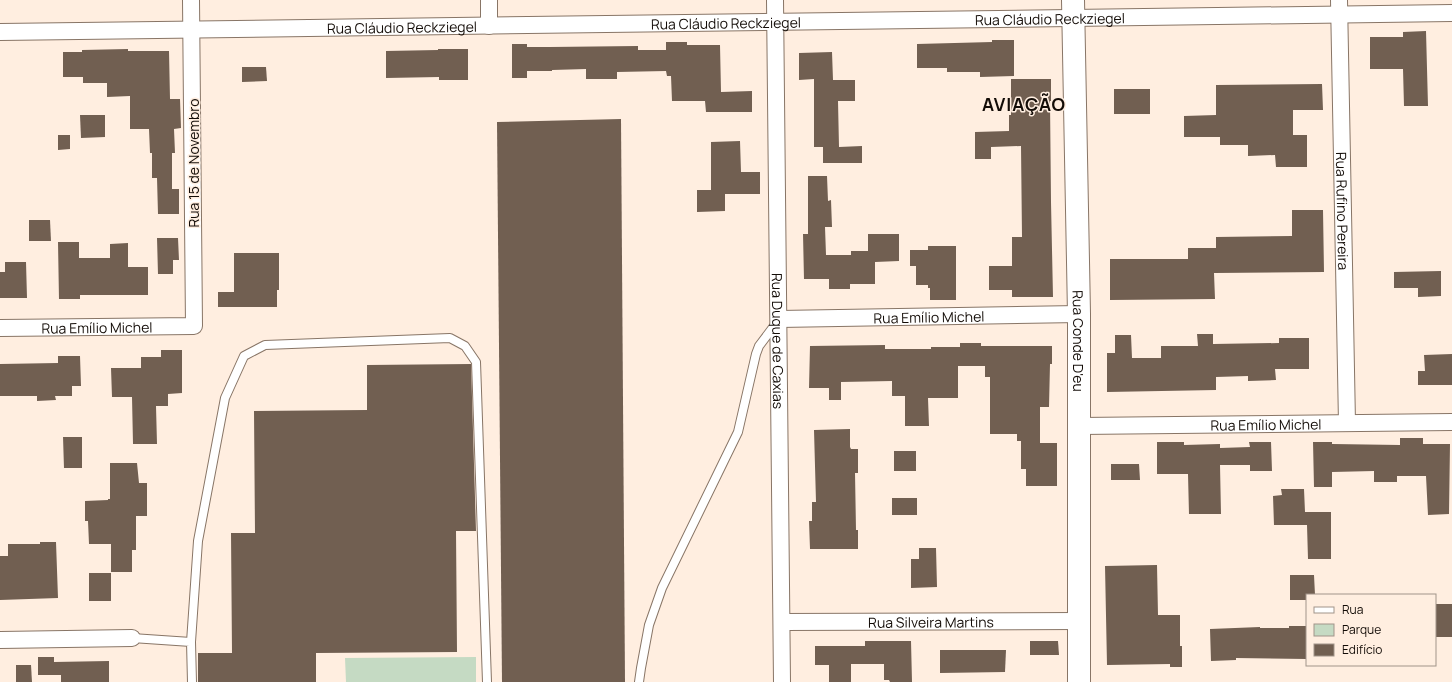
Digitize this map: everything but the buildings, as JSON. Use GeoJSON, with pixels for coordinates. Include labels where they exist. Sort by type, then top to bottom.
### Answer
{"type":"FeatureCollection","features":[{"type":"Feature","properties":{"kind":"street","name":"Rua 15 de Novembro"},"geometry":{"type":"LineString","coordinates":[[191,0],[194,326]]}},
{"type":"Feature","properties":{"kind":"street"},"geometry":{"type":"LineString","coordinates":[[489,0],[489,26]]}},
{"type":"Feature","properties":{"kind":"street","name":"Rua Duque de Caxias"},"geometry":{"type":"LineString","coordinates":[[775,0],[782,682]]}},
{"type":"Feature","properties":{"kind":"street","name":"Rua Cláudio Reckziegel"},"geometry":{"type":"LineString","coordinates":[[0,32],[775,21],[1073,9],[1339,7],[1452,13]]}},
{"type":"Feature","properties":{"kind":"street","name":"Rua Rufino Pereira"},"geometry":{"type":"LineString","coordinates":[[1339,7],[1347,423]]}},
{"type":"Feature","properties":{"kind":"street","name":"Rua Conde D'eu"},"geometry":{"type":"LineString","coordinates":[[1073,9],[1080,426],[1079,682]]}},
{"type":"Feature","properties":{"kind":"street","name":"Rua Emílio Michel"},"geometry":{"type":"LineString","coordinates":[[779,319],[1079,314]]}},
{"type":"Feature","properties":{"kind":"street","name":"Rua Emílio Michel"},"geometry":{"type":"LineString","coordinates":[[0,328],[194,326]]}},
{"type":"Feature","properties":{"kind":"street","name":"Rua Emílio Michel"},"geometry":{"type":"LineString","coordinates":[[1080,426],[1452,422]]}},
{"type":"Feature","properties":{"kind":"street","name":"Rua Silveira Martins"},"geometry":{"type":"LineString","coordinates":[[782,622],[1080,621]]}},
{"type":"Feature","properties":{"kind":"street"},"geometry":{"type":"LineString","coordinates":[[0,640],[132,638]]}},
{"type":"Feature","properties":{"kind":"lane"},"geometry":{"type":"LineString","coordinates":[[639,682],[649,625],[662,588],[738,432],[759,346],[779,319]]}},
{"type":"Feature","properties":{"kind":"lane"},"geometry":{"type":"LineString","coordinates":[[192,682],[191,642],[198,541],[224,398],[244,356],[265,345],[450,338],[465,346],[476,362],[487,682]]}},
{"type":"Feature","properties":{"kind":"lane"},"geometry":{"type":"LineString","coordinates":[[132,638],[191,642]]}},
{"type":"Feature","properties":{"kind":"green space"},"geometry":{"type":"Polygon","coordinates":[[[476,657],[476,682],[346,682],[345,658],[476,657]]]}},
{"type":"Feature","properties":{"kind":"district","name":"AVIAÇÃO"},"geometry":{"type":"Point","coordinates":[1024,104]}}]}
